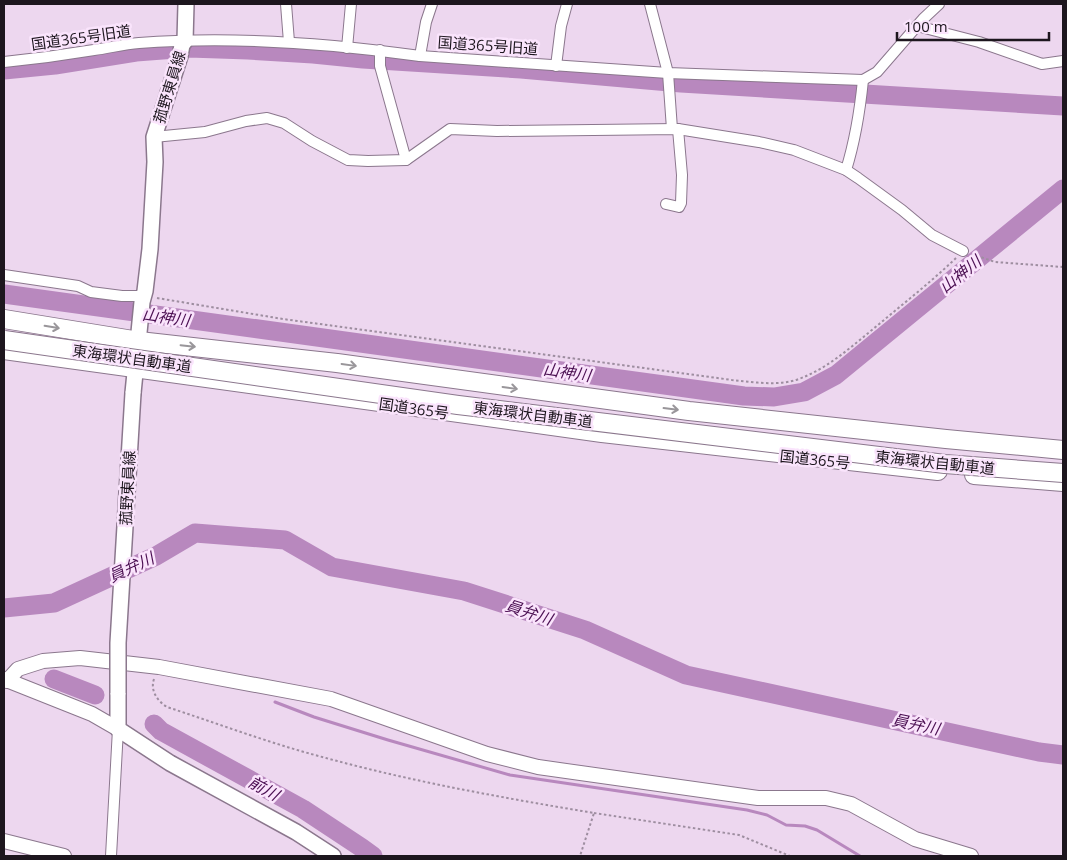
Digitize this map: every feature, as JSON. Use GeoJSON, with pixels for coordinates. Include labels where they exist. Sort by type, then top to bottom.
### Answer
{"type":"FeatureCollection","features":[{"type":"Feature","properties":{"kind":"highway"},"geometry":{"type":"LineString","coordinates":[[4,319],[140,335],[594,400],[745,418],[1063,450]]}},
{"type":"Feature","properties":{"kind":"highway","name":"東海環状自動車道"},"geometry":{"type":"LineString","coordinates":[[4,340],[468,406],[946,464],[1063,473]]}},
{"type":"Feature","properties":{"kind":"highway","name":"国道365号"},"geometry":{"type":"LineString","coordinates":[[4,350],[602,433],[864,464],[1063,482]]}},
{"type":"Feature","properties":{"kind":"main road","name":"菰野東員線"},"geometry":{"type":"LineString","coordinates":[[118,729],[118,643],[133,393],[150,239],[155,162],[154,138],[183,47],[186,4]]}},
{"type":"Feature","properties":{"kind":"main road"},"geometry":{"type":"LineString","coordinates":[[118,729],[170,763],[296,832],[333,856]]}},
{"type":"Feature","properties":{"kind":"street"},"geometry":{"type":"LineString","coordinates":[[286,4],[289,42]]}},
{"type":"Feature","properties":{"kind":"street"},"geometry":{"type":"LineString","coordinates":[[347,48],[351,4]]}},
{"type":"Feature","properties":{"kind":"street"},"geometry":{"type":"LineString","coordinates":[[420,56],[426,22],[432,4]]}},
{"type":"Feature","properties":{"kind":"street"},"geometry":{"type":"LineString","coordinates":[[556,66],[561,26],[567,4]]}},
{"type":"Feature","properties":{"kind":"street"},"geometry":{"type":"LineString","coordinates":[[650,4],[669,79],[682,175],[680,207],[666,204]]}},
{"type":"Feature","properties":{"kind":"street"},"geometry":{"type":"LineString","coordinates":[[846,170],[862,99],[863,84],[877,72],[939,4]]}},
{"type":"Feature","properties":{"kind":"street"},"geometry":{"type":"LineString","coordinates":[[917,26],[978,42],[1042,64],[1063,61]]}},
{"type":"Feature","properties":{"kind":"street","name":"国道365号旧道"},"geometry":{"type":"LineString","coordinates":[[4,62],[37,59],[138,43],[183,47],[289,42],[347,48],[380,57],[420,56],[556,66],[669,79],[863,84]]}},
{"type":"Feature","properties":{"kind":"street"},"geometry":{"type":"LineString","coordinates":[[380,57],[406,160]]}},
{"type":"Feature","properties":{"kind":"street"},"geometry":{"type":"LineString","coordinates":[[154,138],[205,132],[246,121],[267,118],[284,123],[312,141],[348,160],[368,161],[406,160],[450,129],[497,131],[675,129],[759,142],[794,150],[846,170],[902,210],[932,235],[964,251]]}},
{"type":"Feature","properties":{"kind":"street"},"geometry":{"type":"LineString","coordinates":[[4,275],[78,286],[90,292],[143,299]]}},
{"type":"Feature","properties":{"kind":"street"},"geometry":{"type":"LineString","coordinates":[[111,856],[118,729],[92,714],[5,680],[18,669],[43,661],[80,658],[159,667],[331,699],[487,754],[538,767],[758,798],[826,798],[851,804],[915,839],[971,856]]}},
{"type":"Feature","properties":{"kind":"street"},"geometry":{"type":"LineString","coordinates":[[4,841],[64,856]]}},
{"type":"Feature","properties":{"kind":"path"},"geometry":{"type":"LineString","coordinates":[[143,299],[722,379],[780,383],[796,380],[829,364],[933,279],[964,251],[990,260],[1022,265],[1063,267]]}},
{"type":"Feature","properties":{"kind":"path"},"geometry":{"type":"LineString","coordinates":[[159,667],[153,683],[156,698],[166,707],[325,758],[503,798],[738,835],[790,856]]}},
{"type":"Feature","properties":{"kind":"path"},"geometry":{"type":"LineString","coordinates":[[580,856],[594,813]]}},
{"type":"Feature","properties":{"kind":"waterway","name":"山神川"},"geometry":{"type":"LineString","coordinates":[[4,70],[55,65],[136,52],[189,48],[248,50],[521,69],[681,83],[1063,106]]}},
{"type":"Feature","properties":{"kind":"waterway","name":"山神川"},"geometry":{"type":"LineString","coordinates":[[4,294],[744,396],[774,397],[804,392],[836,375],[1063,189]]}},
{"type":"Feature","properties":{"kind":"waterway","name":"員弁川"},"geometry":{"type":"LineString","coordinates":[[4,608],[54,603],[156,556],[195,533],[285,540],[332,567],[464,591],[585,630],[686,675],[1039,752],[1063,755]]}},
{"type":"Feature","properties":{"kind":"waterway","name":"前川"},"geometry":{"type":"LineString","coordinates":[[54,679],[95,695]]}},
{"type":"Feature","properties":{"kind":"waterway"},"geometry":{"type":"LineString","coordinates":[[275,702],[314,717],[388,740],[510,775],[747,810],[767,815],[786,825],[805,826],[817,830],[860,856]]}},
{"type":"Feature","properties":{"kind":"waterway","name":"前川"},"geometry":{"type":"LineString","coordinates":[[154,724],[161,731],[303,809],[373,856]]}}]}
